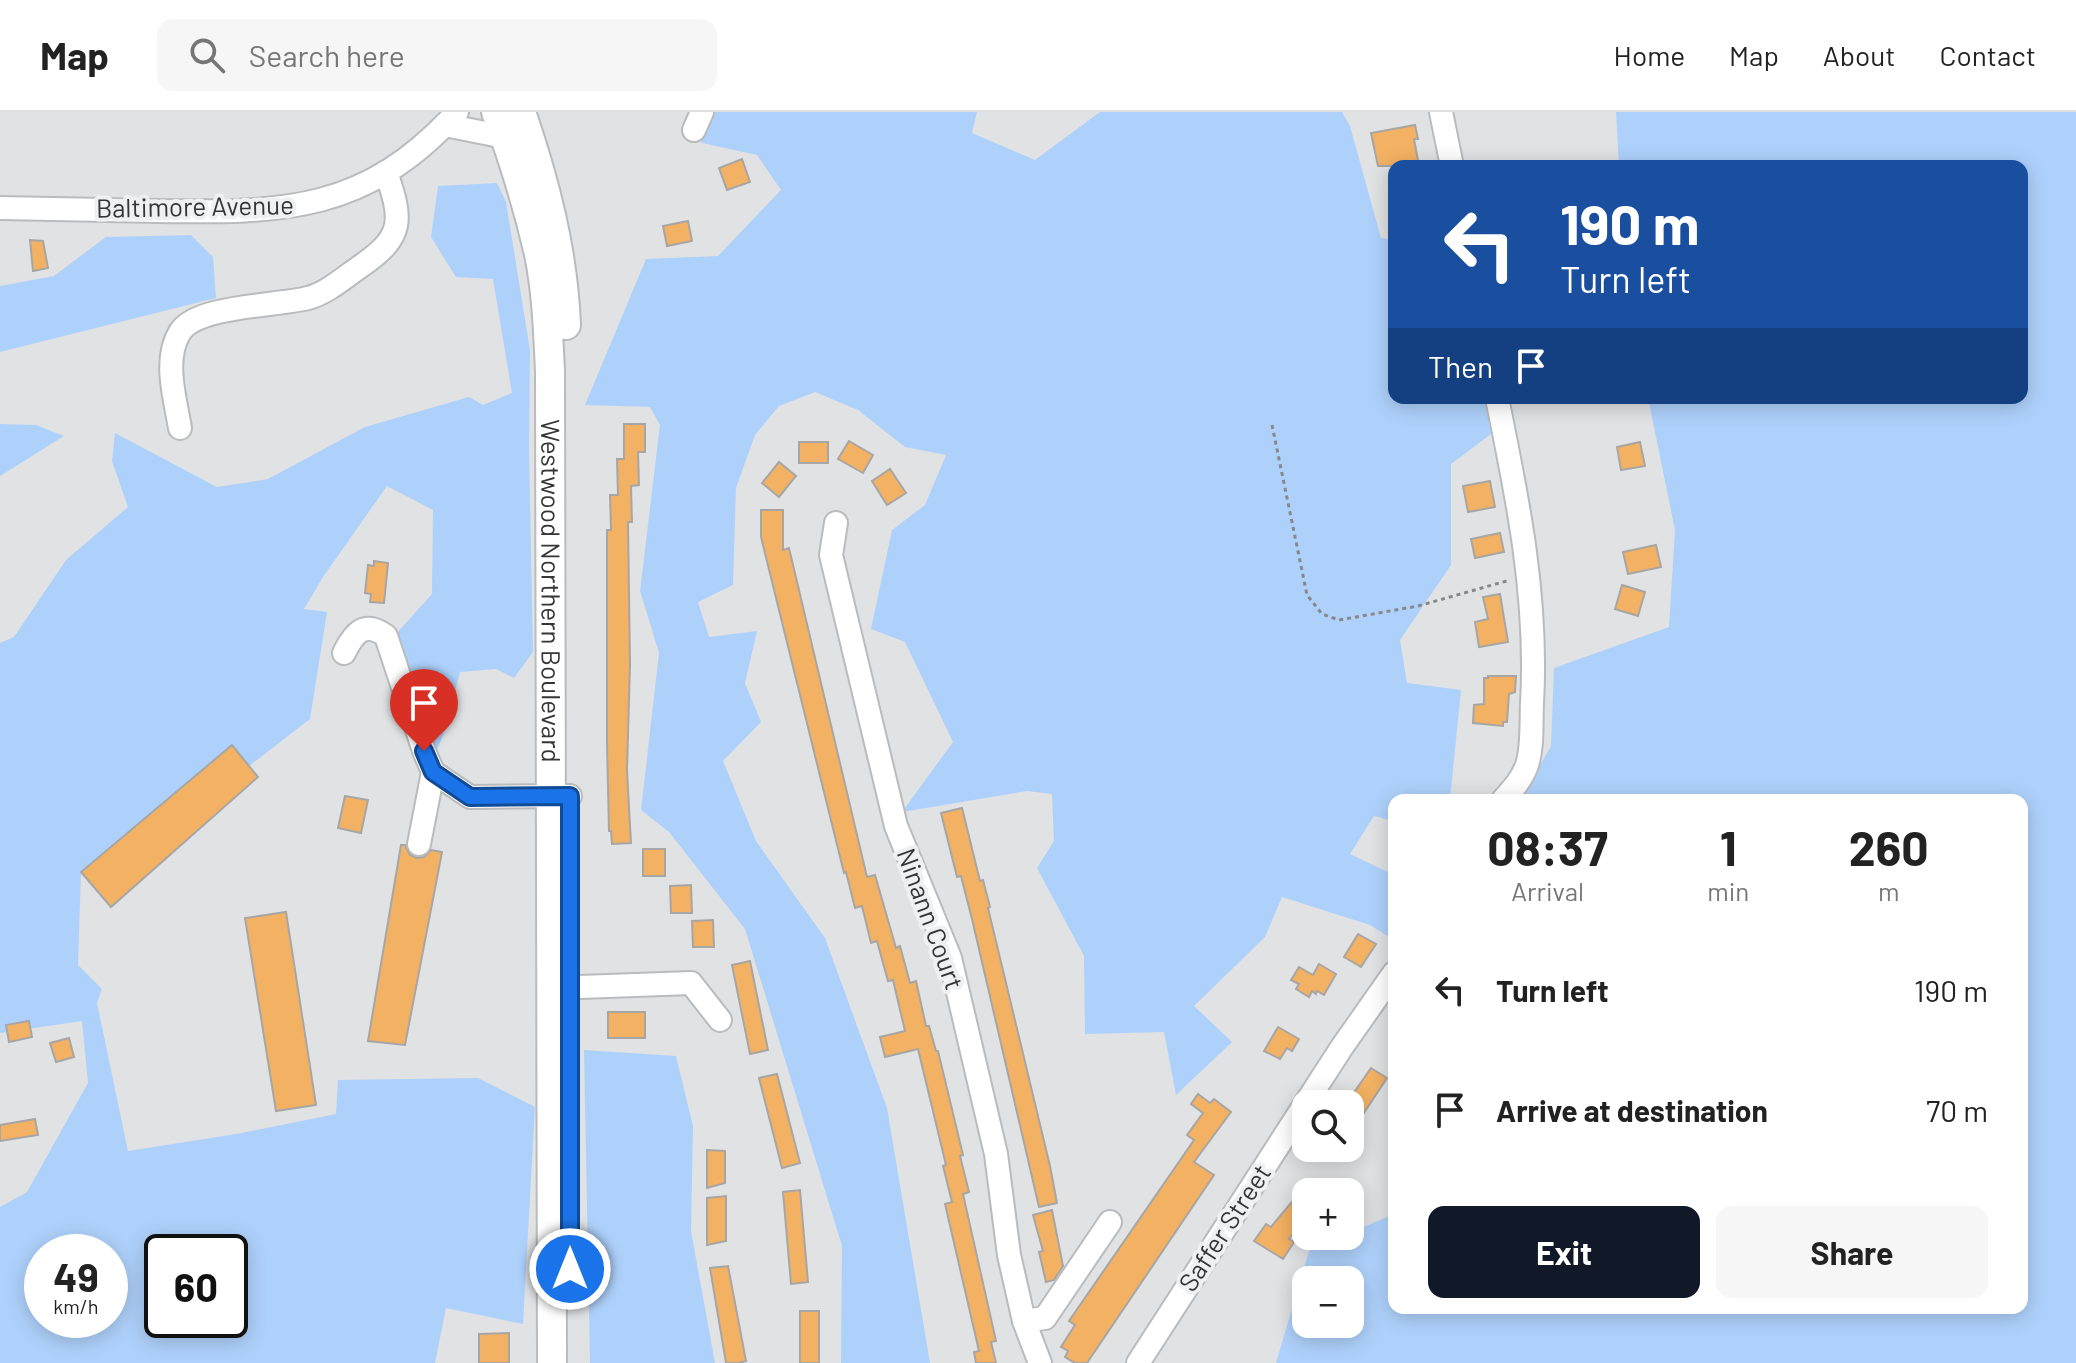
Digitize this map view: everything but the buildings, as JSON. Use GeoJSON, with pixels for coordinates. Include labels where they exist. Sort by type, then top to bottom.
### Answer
{"type":"FeatureCollection","features":[{"type":"Feature","properties":{"kind":"main road","name":"Westwood Northern Boulevard"},"geometry":{"type":"LineString","coordinates":[[521,112],[539,164],[557,237],[565,304],[568,371],[560,796]]}},
{"type":"Feature","properties":{"kind":"main road","name":"Westwood Northern Boulevard"},"geometry":{"type":"LineString","coordinates":[[501,124],[539,255],[547,310],[552,421],[570,1363]]}},
{"type":"Feature","properties":{"kind":"main road","name":"Westwood Northern Boulevard"},"geometry":{"type":"LineString","coordinates":[[552,1363],[561,988]]}},
{"type":"Feature","properties":{"kind":"street"},"geometry":{"type":"LineString","coordinates":[[1441,112],[1451,160]]}},
{"type":"Feature","properties":{"kind":"street"},"geometry":{"type":"LineString","coordinates":[[451,119],[501,124]]}},
{"type":"Feature","properties":{"kind":"street","name":"Baltimore Avenue"},"geometry":{"type":"LineString","coordinates":[[0,208],[222,212],[281,209],[335,196],[386,172],[427,142],[451,119]]}},
{"type":"Feature","properties":{"kind":"street"},"geometry":{"type":"LineString","coordinates":[[180,428],[171,365],[173,344],[182,328],[191,321],[214,313],[310,298],[377,255],[390,241],[397,227],[397,213],[386,172]]}},
{"type":"Feature","properties":{"kind":"street"},"geometry":{"type":"LineString","coordinates":[[1498,404],[1524,532],[1534,676],[1528,762],[1521,779],[1508,794]]}},
{"type":"Feature","properties":{"kind":"street","name":"Ninann Court"},"geometry":{"type":"LineString","coordinates":[[836,523],[831,555],[896,826],[950,958],[996,1154],[1009,1255],[1024,1321],[1040,1363]]}},
{"type":"Feature","properties":{"kind":"street"},"geometry":{"type":"LineString","coordinates":[[344,653],[352,636],[361,630],[377,629],[386,636],[433,772],[470,797],[560,796]]}},
{"type":"Feature","properties":{"kind":"street"},"geometry":{"type":"LineString","coordinates":[[419,844],[433,772]]}},
{"type":"Feature","properties":{"kind":"street","name":"Saffer Street"},"geometry":{"type":"LineString","coordinates":[[1138,1363],[1342,1047],[1388,982]]}},
{"type":"Feature","properties":{"kind":"street"},"geometry":{"type":"LineString","coordinates":[[561,988],[691,983],[720,1020]]}},
{"type":"Feature","properties":{"kind":"street"},"geometry":{"type":"LineString","coordinates":[[1024,1321],[1045,1318],[1110,1222]]}},
{"type":"Feature","properties":{"kind":"path"},"geometry":{"type":"LineString","coordinates":[[1272,425],[1307,595],[1322,614],[1331,619],[1359,618],[1418,606],[1529,575]]}},
{"type":"Feature","properties":{"kind":"shaded area"},"geometry":{"type":"Polygon","coordinates":[[[702,112],[977,112],[972,133],[1035,160],[1100,112],[1342,112],[1350,126],[1381,238],[1388,239],[1388,404],[1498,404],[1503,425],[1451,464],[1451,565],[1400,640],[1407,683],[1461,690],[1451,794],[1388,794],[1388,820],[1374,816],[1350,854],[1388,872],[1388,936],[1370,925],[1282,897],[1265,937],[1194,1006],[1232,1042],[1176,1095],[1164,1032],[1085,1034],[1084,956],[1037,868],[1054,841],[1052,794],[1027,791],[902,812],[953,742],[905,642],[871,629],[892,530],[925,505],[946,455],[905,447],[858,410],[815,392],[779,406],[755,435],[736,488],[733,585],[698,602],[709,637],[757,631],[745,683],[761,722],[723,761],[756,841],[825,938],[887,1108],[930,1363],[841,1363],[842,1246],[745,929],[669,832],[641,810],[659,653],[640,591],[660,425],[650,407],[585,405],[646,259],[718,256],[781,190],[757,155],[702,143],[694,130],[702,112]]]}},
{"type":"Feature","properties":{"kind":"shaded area"},"geometry":{"type":"Polygon","coordinates":[[[1616,112],[2076,112],[2076,1363],[1276,1363],[1292,1309],[1292,1338],[1364,1338],[1364,1266],[1305,1266],[1311,1250],[1364,1250],[1364,1227],[1388,1217],[1388,1314],[2028,1314],[2028,794],[1523,794],[1551,746],[1554,668],[1669,627],[1675,530],[1649,404],[2028,404],[2028,160],[1619,160],[1616,112]]]}},
{"type":"Feature","properties":{"kind":"shaded area"},"geometry":{"type":"Polygon","coordinates":[[[497,183],[506,202],[530,350],[533,652],[514,678],[496,669],[460,672],[445,731],[436,752],[395,635],[432,594],[433,510],[387,486],[304,609],[327,612],[310,719],[249,766],[231,746],[81,872],[78,965],[102,989],[97,1003],[128,1151],[336,1114],[338,1080],[478,1078],[535,1107],[523,1324],[446,1308],[435,1363],[0,1363],[0,1207],[27,1192],[88,1083],[82,1021],[0,1033],[0,643],[14,637],[66,560],[128,507],[112,461],[115,433],[217,487],[268,479],[365,427],[469,397],[483,405],[512,393],[493,279],[456,277],[431,237],[438,186],[497,183]]]}},
{"type":"Feature","properties":{"kind":"shaded area"},"geometry":{"type":"Polygon","coordinates":[[[191,235],[213,257],[216,298],[0,352],[0,286],[54,276],[106,237],[191,235]]]}},
{"type":"Feature","properties":{"kind":"shaded area"},"geometry":{"type":"Polygon","coordinates":[[[0,424],[36,425],[64,436],[0,476],[0,424]]]}},
{"type":"Feature","properties":{"kind":"shaded area"},"geometry":{"type":"Polygon","coordinates":[[[584,1050],[676,1056],[693,1126],[691,1231],[715,1363],[590,1363],[584,1050]]]}},
{"type":"Feature","properties":{"kind":"route"},"geometry":{"type":"LineString","coordinates":[[424,751],[433,772],[470,797],[570,796],[570,1269]]}}]}
